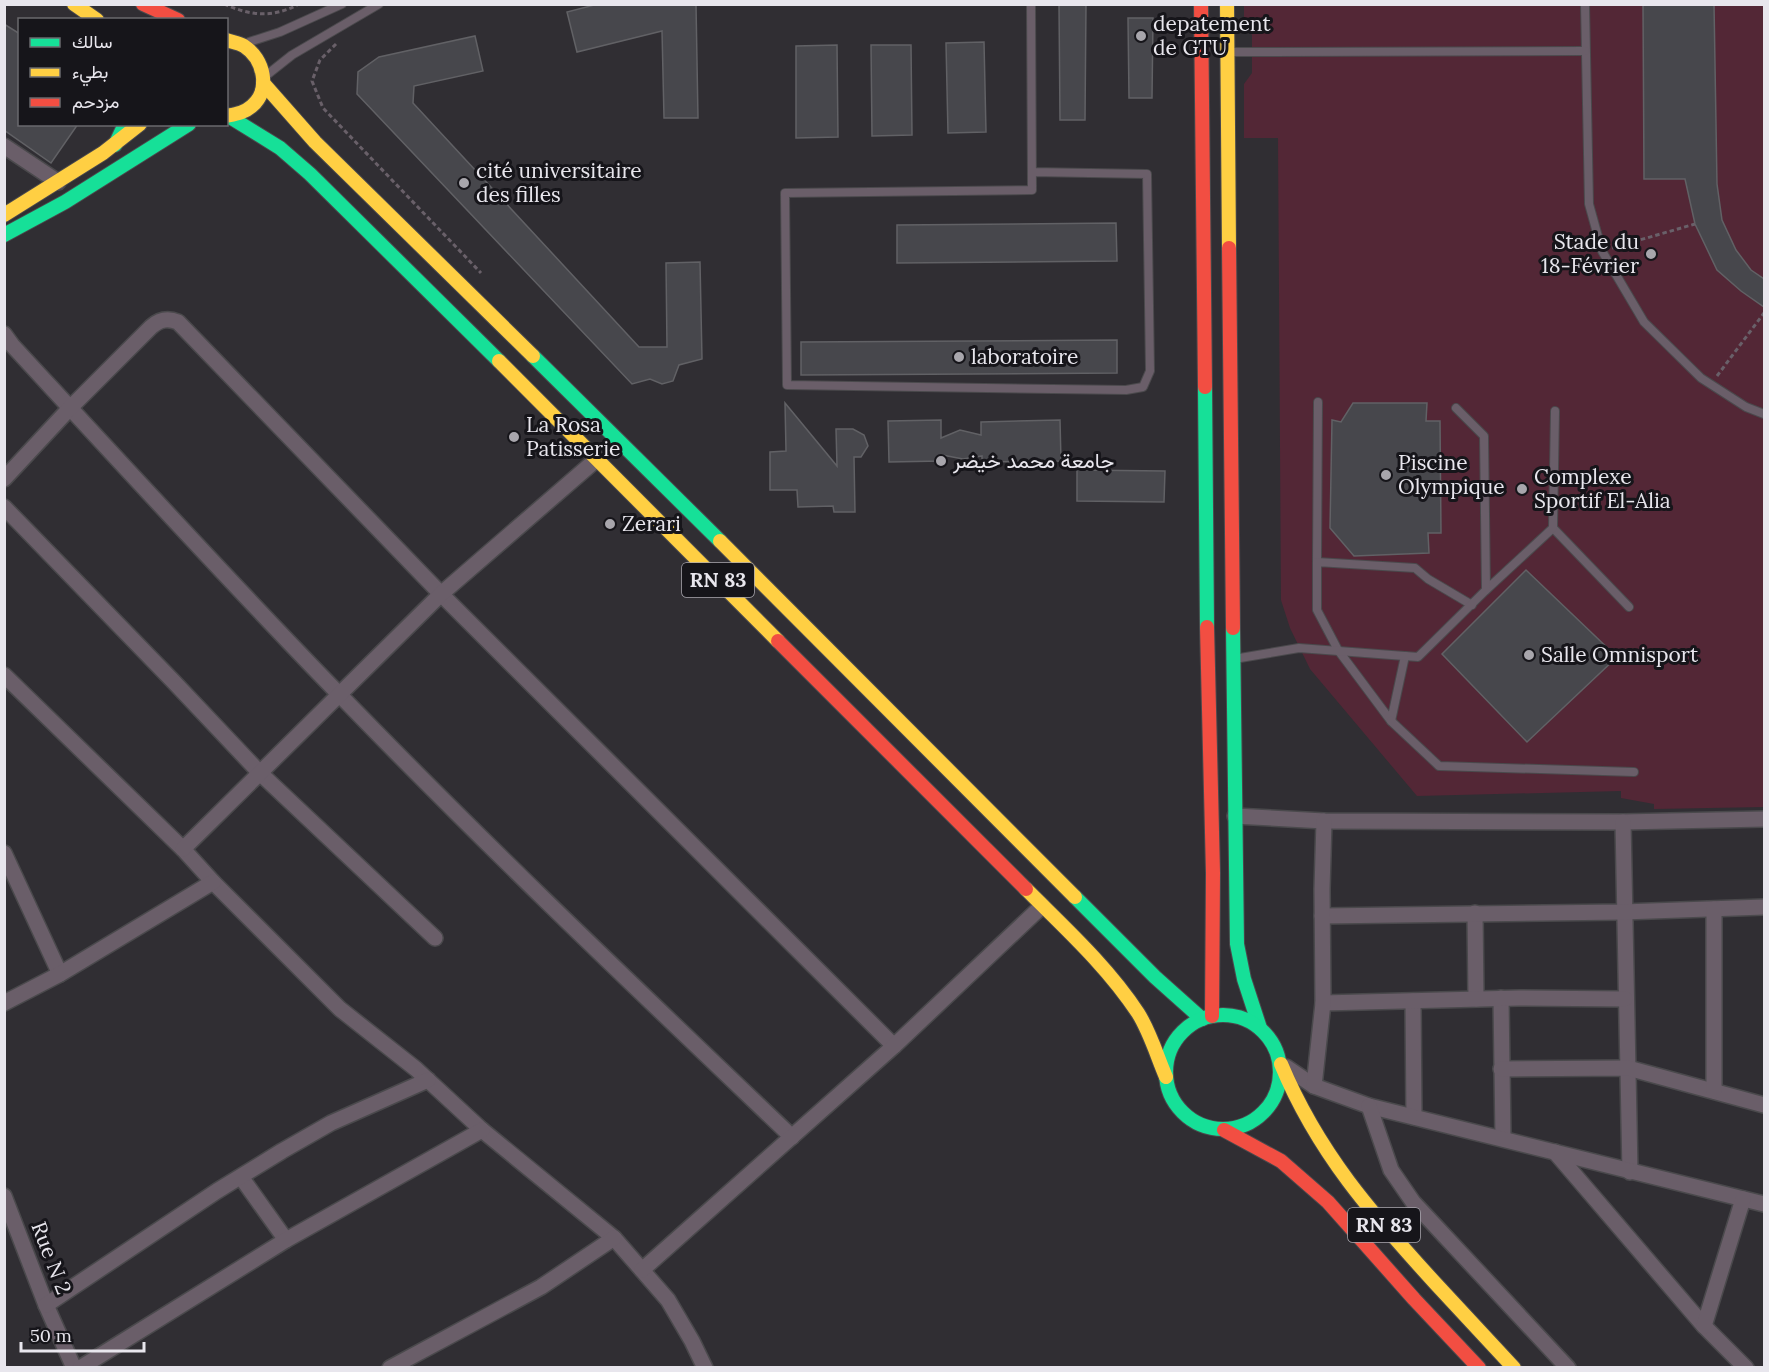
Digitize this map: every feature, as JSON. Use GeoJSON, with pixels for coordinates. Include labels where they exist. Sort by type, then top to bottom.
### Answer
{"type":"FeatureCollection","features":[{"type":"Feature","properties":{"kind":"main road"},"geometry":{"type":"LineString","coordinates":[[74,4],[92,18]]}},
{"type":"Feature","properties":{"kind":"main road"},"geometry":{"type":"LineString","coordinates":[[143,4],[174,18]]}},
{"type":"Feature","properties":{"kind":"main road"},"geometry":{"type":"LineString","coordinates":[[1201,4],[1207,645],[1213,873],[1207,1018]]}},
{"type":"Feature","properties":{"kind":"main road"},"geometry":{"type":"LineString","coordinates":[[1227,4],[1237,944],[1244,980],[1260,1028]]}},
{"type":"Feature","properties":{"kind":"main road"},"geometry":{"type":"LineString","coordinates":[[228,40],[243,44],[257,56],[262,66],[263,80],[258,99],[251,108],[241,114],[228,116]]}},
{"type":"Feature","properties":{"kind":"main road","name":"RN 83"},"geometry":{"type":"LineString","coordinates":[[263,80],[315,142],[647,468],[1155,977],[1207,1018]]}},
{"type":"Feature","properties":{"kind":"main road","name":"RN 83"},"geometry":{"type":"LineString","coordinates":[[228,116],[264,137],[295,161],[597,459],[1042,906],[1115,982],[1139,1015],[1166,1077]]}},
{"type":"Feature","properties":{"kind":"main road"},"geometry":{"type":"LineString","coordinates":[[115,145],[124,126]]}},
{"type":"Feature","properties":{"kind":"main road"},"geometry":{"type":"LineString","coordinates":[[4,215],[115,145],[138,126]]}},
{"type":"Feature","properties":{"kind":"main road"},"geometry":{"type":"LineString","coordinates":[[4,235],[65,202],[186,126]]}},
{"type":"Feature","properties":{"kind":"main road"},"geometry":{"type":"LineString","coordinates":[[1229,1015],[1245,1019],[1260,1028],[1277,1050],[1281,1064],[1280,1084],[1273,1102],[1260,1117],[1243,1126],[1224,1130],[1196,1123],[1185,1115],[1175,1104],[1166,1077],[1171,1048],[1179,1036],[1190,1026],[1207,1018],[1229,1015]]}},
{"type":"Feature","properties":{"kind":"main road","name":"RN 83"},"geometry":{"type":"LineString","coordinates":[[1281,1064],[1291,1091],[1324,1151],[1350,1185],[1409,1254],[1514,1368]]}},
{"type":"Feature","properties":{"kind":"main road","name":"RN 83"},"geometry":{"type":"LineString","coordinates":[[1224,1130],[1281,1161],[1328,1202],[1479,1368]]}},
{"type":"Feature","properties":{"kind":"street"},"geometry":{"type":"LineString","coordinates":[[4,146],[58,182]]}},
{"type":"Feature","properties":{"kind":"street"},"geometry":{"type":"LineString","coordinates":[[4,479],[70,408],[156,323],[166,319],[178,322],[441,594],[894,1046]]}},
{"type":"Feature","properties":{"kind":"street"},"geometry":{"type":"LineString","coordinates":[[7,343],[339,694],[515,869],[792,1137]]}},
{"type":"Feature","properties":{"kind":"street"},"geometry":{"type":"LineString","coordinates":[[183,849],[441,594],[597,459]]}},
{"type":"Feature","properties":{"kind":"street"},"geometry":{"type":"LineString","coordinates":[[4,507],[260,773],[435,938]]}},
{"type":"Feature","properties":{"kind":"street"},"geometry":{"type":"LineString","coordinates":[[4,675],[183,849],[340,1009],[428,1080],[482,1130],[614,1238],[668,1300],[705,1368]]}},
{"type":"Feature","properties":{"kind":"street"},"geometry":{"type":"LineString","coordinates":[[1235,816],[1324,821],[1623,822],[1764,819]]}},
{"type":"Feature","properties":{"kind":"street"},"geometry":{"type":"LineString","coordinates":[[1314,1086],[1323,1003],[1324,821]]}},
{"type":"Feature","properties":{"kind":"street"},"geometry":{"type":"LineString","coordinates":[[1623,822],[1630,1172]]}},
{"type":"Feature","properties":{"kind":"street"},"geometry":{"type":"LineString","coordinates":[[4,853],[60,974]]}},
{"type":"Feature","properties":{"kind":"street"},"geometry":{"type":"LineString","coordinates":[[4,1004],[60,974],[213,882]]}},
{"type":"Feature","properties":{"kind":"street"},"geometry":{"type":"LineString","coordinates":[[642,1270],[894,1046],[1042,906]]}},
{"type":"Feature","properties":{"kind":"street"},"geometry":{"type":"LineString","coordinates":[[1322,916],[1623,912],[1764,907]]}},
{"type":"Feature","properties":{"kind":"street"},"geometry":{"type":"LineString","coordinates":[[1714,909],[1714,1091]]}},
{"type":"Feature","properties":{"kind":"street"},"geometry":{"type":"LineString","coordinates":[[1475,913],[1476,999]]}},
{"type":"Feature","properties":{"kind":"street"},"geometry":{"type":"LineString","coordinates":[[1323,1003],[1501,998],[1625,999]]}},
{"type":"Feature","properties":{"kind":"street"},"geometry":{"type":"LineString","coordinates":[[1501,998],[1503,1138]]}},
{"type":"Feature","properties":{"kind":"street"},"geometry":{"type":"LineString","coordinates":[[1413,1001],[1414,1116]]}},
{"type":"Feature","properties":{"kind":"street"},"geometry":{"type":"LineString","coordinates":[[1281,1064],[1314,1086],[1369,1106],[1764,1204]]}},
{"type":"Feature","properties":{"kind":"street"},"geometry":{"type":"LineString","coordinates":[[1501,1069],[1628,1068],[1764,1105]]}},
{"type":"Feature","properties":{"kind":"street"},"geometry":{"type":"LineString","coordinates":[[46,1305],[241,1177],[332,1123],[428,1080]]}},
{"type":"Feature","properties":{"kind":"street"},"geometry":{"type":"LineString","coordinates":[[1369,1106],[1391,1170],[1413,1202],[1568,1368]]}},
{"type":"Feature","properties":{"kind":"street"},"geometry":{"type":"LineString","coordinates":[[80,1368],[286,1240],[482,1130]]}},
{"type":"Feature","properties":{"kind":"street"},"geometry":{"type":"LineString","coordinates":[[1555,1152],[1704,1326],[1746,1368]]}},
{"type":"Feature","properties":{"kind":"street"},"geometry":{"type":"LineString","coordinates":[[241,1177],[286,1240]]}},
{"type":"Feature","properties":{"kind":"street","name":"Rue N 2"},"geometry":{"type":"LineString","coordinates":[[4,1196],[46,1305],[74,1368]]}},
{"type":"Feature","properties":{"kind":"street"},"geometry":{"type":"LineString","coordinates":[[1704,1326],[1743,1199]]}},
{"type":"Feature","properties":{"kind":"street"},"geometry":{"type":"LineString","coordinates":[[390,1368],[541,1287],[614,1238]]}},
{"type":"Feature","properties":{"kind":"lane"},"geometry":{"type":"LineString","coordinates":[[243,44],[280,32],[342,4]]}},
{"type":"Feature","properties":{"kind":"lane"},"geometry":{"type":"LineString","coordinates":[[263,80],[292,55],[379,4]]}},
{"type":"Feature","properties":{"kind":"lane"},"geometry":{"type":"LineString","coordinates":[[1031,4],[1032,190],[785,193],[787,385],[1126,390],[1143,387],[1150,371],[1147,174],[1032,172]]}},
{"type":"Feature","properties":{"kind":"lane"},"geometry":{"type":"LineString","coordinates":[[1585,4],[1589,204],[1602,251],[1644,322],[1701,378],[1746,407],[1764,414]]}},
{"type":"Feature","properties":{"kind":"lane"},"geometry":{"type":"LineString","coordinates":[[1227,52],[1585,51]]}},
{"type":"Feature","properties":{"kind":"lane"},"geometry":{"type":"LineString","coordinates":[[1318,402],[1317,610],[1338,650],[1391,721],[1439,766],[1634,772]]}},
{"type":"Feature","properties":{"kind":"lane"},"geometry":{"type":"LineString","coordinates":[[1456,408],[1484,436],[1486,590]]}},
{"type":"Feature","properties":{"kind":"lane"},"geometry":{"type":"LineString","coordinates":[[1233,660],[1299,648],[1418,657],[1552,528],[1555,411]]}},
{"type":"Feature","properties":{"kind":"lane"},"geometry":{"type":"LineString","coordinates":[[1552,528],[1629,607]]}},
{"type":"Feature","properties":{"kind":"lane"},"geometry":{"type":"LineString","coordinates":[[1317,562],[1415,568],[1428,579],[1472,605]]}},
{"type":"Feature","properties":{"kind":"lane"},"geometry":{"type":"LineString","coordinates":[[1391,721],[1405,656]]}},
{"type":"Feature","properties":{"kind":"path"},"geometry":{"type":"LineString","coordinates":[[224,4],[244,14],[283,13],[299,4]]}},
{"type":"Feature","properties":{"kind":"path"},"geometry":{"type":"LineString","coordinates":[[1602,251],[1695,224]]}},
{"type":"Feature","properties":{"kind":"path"},"geometry":{"type":"LineString","coordinates":[[1711,385],[1764,313]]}},
{"type":"Feature","properties":{"kind":"shaded area","name":"Complexe Sportif El-Alia"},"geometry":{"type":"Polygon","coordinates":[[[1244,5],[1764,5],[1764,807],[1654,809],[1654,804],[1621,798],[1621,791],[1417,796],[1310,669],[1290,628],[1281,600],[1278,138],[1244,138],[1244,84],[1252,73],[1252,35],[1244,23],[1244,5]]]}},
{"type":"Feature","properties":{"kind":"building","name":"cité universitaire des filles"},"geometry":{"type":"Polygon","coordinates":[[[598,4],[696,4],[698,118],[664,118],[662,31],[577,52],[567,12],[598,4]]]}},
{"type":"Feature","properties":{"kind":"building"},"geometry":{"type":"Polygon","coordinates":[[[1059,4],[1086,4],[1085,120],[1060,120],[1059,4]]]}},
{"type":"Feature","properties":{"kind":"building"},"geometry":{"type":"Polygon","coordinates":[[[1643,4],[1714,4],[1717,184],[1722,220],[1736,250],[1751,270],[1764,279],[1764,307],[1717,270],[1695,224],[1685,179],[1644,179],[1643,4]]]}},
{"type":"Feature","properties":{"kind":"building"},"geometry":{"type":"Polygon","coordinates":[[[1128,18],[1153,18],[1152,98],[1129,98],[1128,18]]]}},
{"type":"Feature","properties":{"kind":"building"},"geometry":{"type":"Polygon","coordinates":[[[4,24],[18,33],[18,126],[77,126],[51,163],[4,130],[4,24]]]}},
{"type":"Feature","properties":{"kind":"building","name":"cité universitaire des filles"},"geometry":{"type":"Polygon","coordinates":[[[475,36],[483,71],[414,86],[413,103],[639,347],[667,347],[666,263],[700,262],[702,359],[679,365],[673,381],[662,384],[650,379],[632,384],[357,94],[358,72],[379,57],[475,36]]]}},
{"type":"Feature","properties":{"kind":"building"},"geometry":{"type":"Polygon","coordinates":[[[984,42],[986,132],[948,133],[946,43],[984,42]]]}},
{"type":"Feature","properties":{"kind":"building"},"geometry":{"type":"Polygon","coordinates":[[[837,45],[838,137],[796,138],[796,46],[837,45]]]}},
{"type":"Feature","properties":{"kind":"building"},"geometry":{"type":"Polygon","coordinates":[[[871,45],[911,45],[912,135],[872,136],[871,45]]]}},
{"type":"Feature","properties":{"kind":"building"},"geometry":{"type":"Polygon","coordinates":[[[1116,223],[1117,261],[897,263],[897,225],[1116,223]]]}},
{"type":"Feature","properties":{"kind":"building","name":"laboratoire"},"geometry":{"type":"Polygon","coordinates":[[[1117,340],[1117,373],[801,375],[801,342],[1117,340]]]}},
{"type":"Feature","properties":{"kind":"building"},"geometry":{"type":"Polygon","coordinates":[[[785,403],[837,466],[836,429],[853,429],[864,435],[868,446],[861,457],[854,457],[855,512],[834,512],[833,506],[798,507],[797,490],[770,490],[770,452],[786,451],[785,403]]]}},
{"type":"Feature","properties":{"kind":"building","name":"Piscine Olympique"},"geometry":{"type":"Polygon","coordinates":[[[1353,403],[1427,403],[1426,421],[1440,421],[1441,533],[1428,533],[1429,553],[1354,556],[1330,528],[1332,420],[1341,422],[1353,403]]]}},
{"type":"Feature","properties":{"kind":"building"},"geometry":{"type":"Polygon","coordinates":[[[941,420],[941,438],[960,430],[981,435],[981,422],[1060,420],[1061,461],[982,462],[982,456],[963,459],[942,455],[942,461],[889,462],[888,421],[941,420]]]}},
{"type":"Feature","properties":{"kind":"building"},"geometry":{"type":"Polygon","coordinates":[[[1077,470],[1165,471],[1164,502],[1077,501],[1077,470]]]}},
{"type":"Feature","properties":{"kind":"building","name":"Salle Omnisport"},"geometry":{"type":"Polygon","coordinates":[[[1526,570],[1617,657],[1527,742],[1442,654],[1526,570]]]}},
{"type":"Feature","properties":{"kind":"traffic: fast"},"geometry":{"type":"LineString","coordinates":[[230,117],[280,148],[310,174],[499,361]]}},
{"type":"Feature","properties":{"kind":"traffic: fast"},"geometry":{"type":"LineString","coordinates":[[115,145],[124,126]]}},
{"type":"Feature","properties":{"kind":"traffic: fast"},"geometry":{"type":"LineString","coordinates":[[4,235],[65,202],[186,126]]}},
{"type":"Feature","properties":{"kind":"traffic: fast"},"geometry":{"type":"LineString","coordinates":[[533,356],[720,541]]}},
{"type":"Feature","properties":{"kind":"traffic: fast"},"geometry":{"type":"LineString","coordinates":[[1205,387],[1207,627]]}},
{"type":"Feature","properties":{"kind":"traffic: fast"},"geometry":{"type":"LineString","coordinates":[[1233,628],[1237,944],[1244,979],[1260,1028]]}},
{"type":"Feature","properties":{"kind":"traffic: fast"},"geometry":{"type":"LineString","coordinates":[[1075,897],[1155,977],[1202,1019]]}},
{"type":"Feature","properties":{"kind":"traffic: fast"},"geometry":{"type":"LineString","coordinates":[[1223,1015],[1245,1019],[1255,1024],[1271,1040],[1276,1050],[1280,1072],[1276,1094],[1271,1104],[1255,1120],[1245,1125],[1223,1129],[1201,1125],[1191,1120],[1175,1104],[1170,1094],[1166,1072],[1170,1050],[1175,1040],[1191,1024],[1201,1019],[1223,1015]]}},
{"type":"Feature","properties":{"kind":"traffic: slow"},"geometry":{"type":"LineString","coordinates":[[74,4],[94,18]]}},
{"type":"Feature","properties":{"kind":"traffic: slow"},"geometry":{"type":"LineString","coordinates":[[1227,4],[1229,248]]}},
{"type":"Feature","properties":{"kind":"traffic: slow"},"geometry":{"type":"LineString","coordinates":[[228,41],[242,45],[251,52],[263,75],[262,92],[252,106],[243,112],[228,116]]}},
{"type":"Feature","properties":{"kind":"traffic: slow"},"geometry":{"type":"LineString","coordinates":[[263,83],[315,142],[533,356]]}},
{"type":"Feature","properties":{"kind":"traffic: slow"},"geometry":{"type":"LineString","coordinates":[[4,215],[103,153],[137,126]]}},
{"type":"Feature","properties":{"kind":"traffic: slow"},"geometry":{"type":"LineString","coordinates":[[499,361],[778,641]]}},
{"type":"Feature","properties":{"kind":"traffic: slow"},"geometry":{"type":"LineString","coordinates":[[720,541],[1075,897]]}},
{"type":"Feature","properties":{"kind":"traffic: slow"},"geometry":{"type":"LineString","coordinates":[[1026,889],[1085,948],[1126,996],[1146,1028],[1166,1077]]}},
{"type":"Feature","properties":{"kind":"traffic: slow"},"geometry":{"type":"LineString","coordinates":[[1281,1064],[1312,1126],[1348,1181],[1412,1258],[1514,1368]]}},
{"type":"Feature","properties":{"kind":"traffic: jam"},"geometry":{"type":"LineString","coordinates":[[143,4],[174,18]]}},
{"type":"Feature","properties":{"kind":"traffic: jam"},"geometry":{"type":"LineString","coordinates":[[1201,4],[1205,387]]}},
{"type":"Feature","properties":{"kind":"traffic: jam"},"geometry":{"type":"LineString","coordinates":[[1229,248],[1233,628]]}},
{"type":"Feature","properties":{"kind":"traffic: jam"},"geometry":{"type":"LineString","coordinates":[[1207,627],[1213,873],[1212,1016]]}},
{"type":"Feature","properties":{"kind":"traffic: jam"},"geometry":{"type":"LineString","coordinates":[[778,641],[1026,889]]}},
{"type":"Feature","properties":{"kind":"traffic: jam"},"geometry":{"type":"LineString","coordinates":[[1224,1130],[1281,1161],[1328,1202],[1479,1368]]}},
{"type":"Feature","properties":{"kind":"place","name":"depatement de GTU"},"geometry":{"type":"Point","coordinates":[1141,36]}},
{"type":"Feature","properties":{"kind":"place","name":"cité universitaire des filles"},"geometry":{"type":"Point","coordinates":[464,183]}},
{"type":"Feature","properties":{"kind":"place","name":"Stade du 18-Février"},"geometry":{"type":"Point","coordinates":[1651,254]}},
{"type":"Feature","properties":{"kind":"place","name":"laboratoire"},"geometry":{"type":"Point","coordinates":[959,357]}},
{"type":"Feature","properties":{"kind":"place","name":"La Rosa Patisserie"},"geometry":{"type":"Point","coordinates":[514,437]}},
{"type":"Feature","properties":{"kind":"place","name":"جامعة محمد خيضر"},"geometry":{"type":"Point","coordinates":[941,461]}},
{"type":"Feature","properties":{"kind":"place","name":"Piscine Olympique"},"geometry":{"type":"Point","coordinates":[1386,475]}},
{"type":"Feature","properties":{"kind":"place","name":"Complexe Sportif El-Alia"},"geometry":{"type":"Point","coordinates":[1522,489]}},
{"type":"Feature","properties":{"kind":"place","name":"Zerari"},"geometry":{"type":"Point","coordinates":[610,524]}},
{"type":"Feature","properties":{"kind":"place","name":"Salle Omnisport"},"geometry":{"type":"Point","coordinates":[1529,655]}}]}
